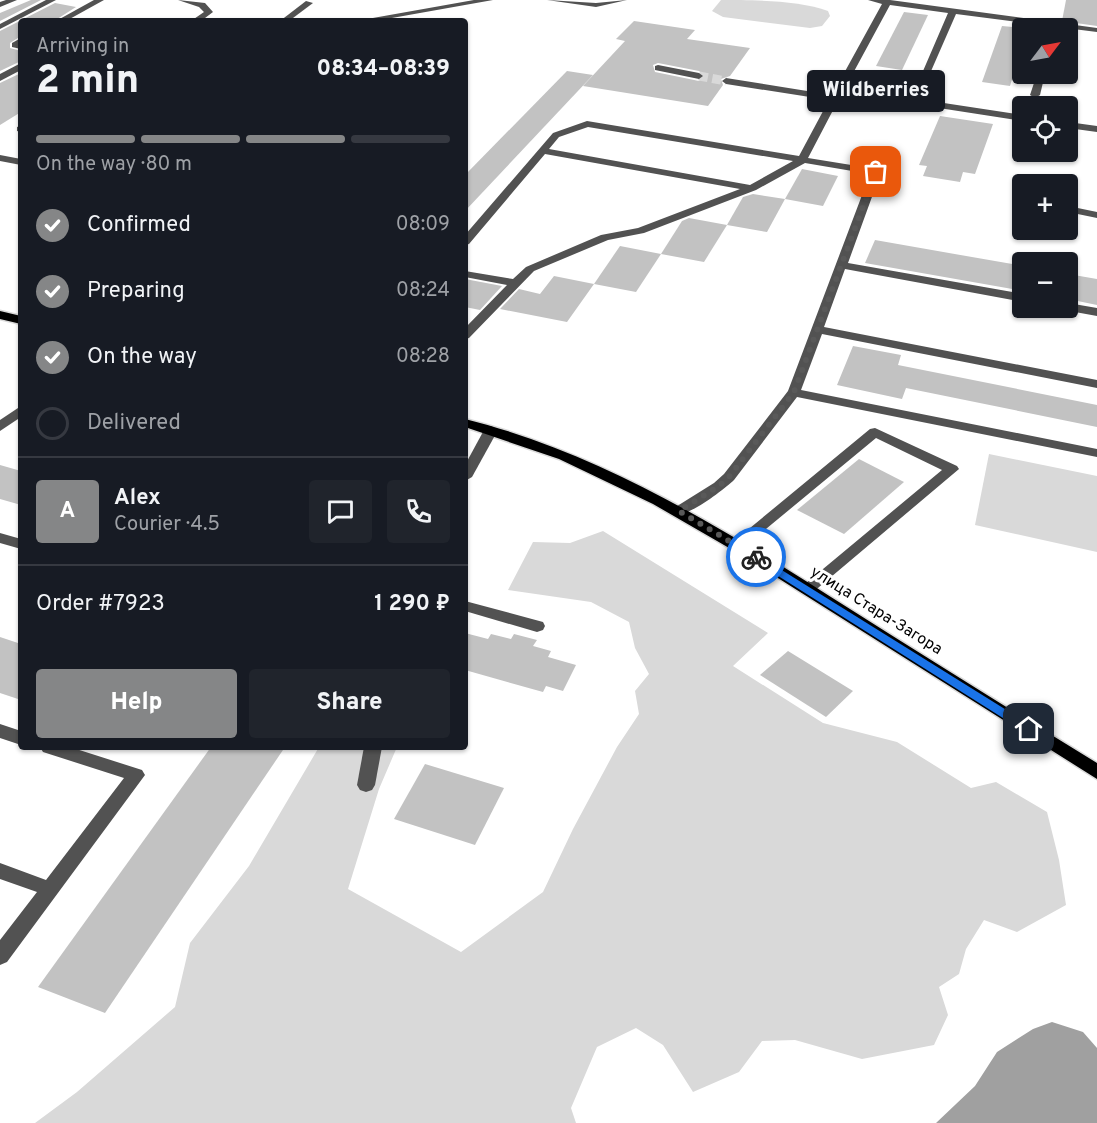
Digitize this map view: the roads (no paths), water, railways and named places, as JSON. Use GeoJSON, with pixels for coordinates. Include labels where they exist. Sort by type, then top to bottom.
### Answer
{"type":"FeatureCollection","features":[{"type":"Feature","properties":{"kind":"main road"},"geometry":{"type":"LineString","coordinates":[[0,315],[18,319]]}},
{"type":"Feature","properties":{"kind":"main road","name":"улица Стара-Загора"},"geometry":{"type":"LineString","coordinates":[[468,424],[542,446],[679,511],[738,545],[1097,772]]}},
{"type":"Feature","properties":{"kind":"lane"},"geometry":{"type":"LineString","coordinates":[[0,5],[12,0]]}},
{"type":"Feature","properties":{"kind":"lane"},"geometry":{"type":"LineString","coordinates":[[0,27],[52,0]]}},
{"type":"Feature","properties":{"kind":"lane"},"geometry":{"type":"LineString","coordinates":[[66,18],[100,0]]}},
{"type":"Feature","properties":{"kind":"lane"},"geometry":{"type":"LineString","coordinates":[[182,0],[202,5],[209,12],[200,18]]}},
{"type":"Feature","properties":{"kind":"lane"},"geometry":{"type":"LineString","coordinates":[[377,18],[489,0]]}},
{"type":"Feature","properties":{"kind":"lane"},"geometry":{"type":"LineString","coordinates":[[551,0],[596,4],[623,0]]}},
{"type":"Feature","properties":{"kind":"lane"},"geometry":{"type":"LineString","coordinates":[[872,0],[952,11],[967,9],[1013,18]]}},
{"type":"Feature","properties":{"kind":"lane"},"geometry":{"type":"LineString","coordinates":[[468,332],[530,269],[605,237],[640,231],[752,188],[801,161],[887,2]]}},
{"type":"Feature","properties":{"kind":"lane"},"geometry":{"type":"LineString","coordinates":[[288,18],[309,3]]}},
{"type":"Feature","properties":{"kind":"lane"},"geometry":{"type":"LineString","coordinates":[[389,16],[403,5]]}},
{"type":"Feature","properties":{"kind":"lane"},"geometry":{"type":"LineString","coordinates":[[924,78],[952,11]]}},
{"type":"Feature","properties":{"kind":"lane"},"geometry":{"type":"LineString","coordinates":[[1078,28],[1097,30]]}},
{"type":"Feature","properties":{"kind":"lane"},"geometry":{"type":"LineString","coordinates":[[0,78],[18,68]]}},
{"type":"Feature","properties":{"kind":"lane"},"geometry":{"type":"LineString","coordinates":[[658,68],[699,76]]}},
{"type":"Feature","properties":{"kind":"lane"},"geometry":{"type":"LineString","coordinates":[[726,81],[1012,117]]}},
{"type":"Feature","properties":{"kind":"lane"},"geometry":{"type":"LineString","coordinates":[[1035,95],[1038,84]]}},
{"type":"Feature","properties":{"kind":"lane"},"geometry":{"type":"LineString","coordinates":[[468,238],[556,135],[587,124],[876,172],[794,392],[729,477],[719,486],[679,511]]}},
{"type":"Feature","properties":{"kind":"lane"},"geometry":{"type":"LineString","coordinates":[[1078,126],[1097,129]]}},
{"type":"Feature","properties":{"kind":"lane"},"geometry":{"type":"LineString","coordinates":[[543,151],[752,188]]}},
{"type":"Feature","properties":{"kind":"lane"},"geometry":{"type":"LineString","coordinates":[[0,158],[18,161]]}},
{"type":"Feature","properties":{"kind":"lane"},"geometry":{"type":"LineString","coordinates":[[1078,211],[1097,214]]}},
{"type":"Feature","properties":{"kind":"lane"},"geometry":{"type":"LineString","coordinates":[[841,265],[1012,296]]}},
{"type":"Feature","properties":{"kind":"lane"},"geometry":{"type":"LineString","coordinates":[[468,275],[514,283]]}},
{"type":"Feature","properties":{"kind":"lane"},"geometry":{"type":"LineString","coordinates":[[1078,309],[1097,312]]}},
{"type":"Feature","properties":{"kind":"lane"},"geometry":{"type":"LineString","coordinates":[[817,329],[1097,384]]}},
{"type":"Feature","properties":{"kind":"lane"},"geometry":{"type":"LineString","coordinates":[[794,392],[1097,453]]}},
{"type":"Feature","properties":{"kind":"lane"},"geometry":{"type":"LineString","coordinates":[[0,427],[18,412]]}},
{"type":"Feature","properties":{"kind":"lane"},"geometry":{"type":"LineString","coordinates":[[468,472],[491,430]]}},
{"type":"Feature","properties":{"kind":"lane"},"geometry":{"type":"LineString","coordinates":[[738,545],[875,432],[952,470],[807,589]]}},
{"type":"Feature","properties":{"kind":"lane"},"geometry":{"type":"LineString","coordinates":[[0,538],[18,542]]}},
{"type":"Feature","properties":{"kind":"lane"},"geometry":{"type":"LineString","coordinates":[[468,607],[537,626]]}},
{"type":"Feature","properties":{"kind":"lane"},"geometry":{"type":"LineString","coordinates":[[0,731],[18,737]]}},
{"type":"Feature","properties":{"kind":"lane"},"geometry":{"type":"LineString","coordinates":[[0,956],[136,775],[59,750]]}},
{"type":"Feature","properties":{"kind":"lane"},"geometry":{"type":"LineString","coordinates":[[366,785],[372,750]]}},
{"type":"Feature","properties":{"kind":"lane"},"geometry":{"type":"LineString","coordinates":[[0,871],[50,889]]}},
{"type":"Feature","properties":{"kind":"tunnel"},"geometry":{"type":"LineString","coordinates":[[699,76],[726,81]]}},
{"type":"Feature","properties":{"kind":"place","name":"Wildberries"},"geometry":{"type":"Point","coordinates":[876,172]}}]}
